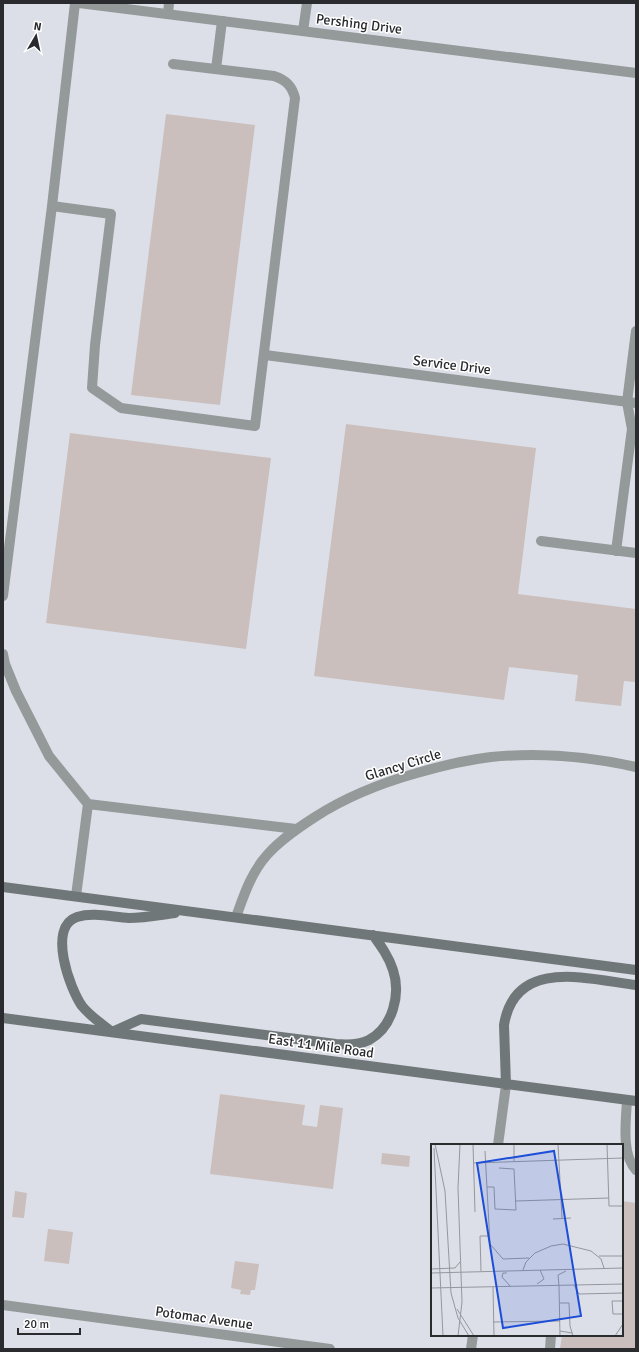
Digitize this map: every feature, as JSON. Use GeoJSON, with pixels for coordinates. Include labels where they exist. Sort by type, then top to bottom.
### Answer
{"type":"FeatureCollection","features":[{"type":"Feature","properties":{"kind":"main road"},"geometry":{"type":"LineString","coordinates":[[3,887],[636,970]]}},
{"type":"Feature","properties":{"kind":"main road"},"geometry":{"type":"LineString","coordinates":[[190,911],[131,918],[83,916],[75,918],[69,922],[62,940],[65,964],[77,998],[86,1011],[112,1032],[141,1019],[336,1044],[359,1044],[372,1037],[383,1027],[393,1009],[395,999],[396,990],[393,968],[373,936]]}},
{"type":"Feature","properties":{"kind":"main road"},"geometry":{"type":"LineString","coordinates":[[506,1085],[504,1024],[510,1002],[521,989],[528,984],[539,980],[559,977],[636,985]]}},
{"type":"Feature","properties":{"kind":"main road","name":"East 11 Mile Road"},"geometry":{"type":"LineString","coordinates":[[3,1018],[631,1101]]}},
{"type":"Feature","properties":{"kind":"street"},"geometry":{"type":"LineString","coordinates":[[3,596],[52,206],[74,3]]}},
{"type":"Feature","properties":{"kind":"street","name":"Pershing Drive"},"geometry":{"type":"LineString","coordinates":[[79,3],[636,73]]}},
{"type":"Feature","properties":{"kind":"street"},"geometry":{"type":"LineString","coordinates":[[168,14],[169,3]]}},
{"type":"Feature","properties":{"kind":"street"},"geometry":{"type":"LineString","coordinates":[[303,31],[307,3]]}},
{"type":"Feature","properties":{"kind":"street"},"geometry":{"type":"LineString","coordinates":[[216,69],[222,20]]}},
{"type":"Feature","properties":{"kind":"street"},"geometry":{"type":"LineString","coordinates":[[52,206],[111,214],[95,345],[92,388],[121,408],[255,426],[265,356],[295,98],[291,87],[286,82],[274,76],[173,64]]}},
{"type":"Feature","properties":{"kind":"street"},"geometry":{"type":"LineString","coordinates":[[616,551],[632,429],[636,331]]}},
{"type":"Feature","properties":{"kind":"street","name":"Service Drive"},"geometry":{"type":"LineString","coordinates":[[265,356],[632,402]]}},
{"type":"Feature","properties":{"kind":"street"},"geometry":{"type":"LineString","coordinates":[[541,542],[636,554]]}},
{"type":"Feature","properties":{"kind":"street"},"geometry":{"type":"LineString","coordinates":[[3,654],[5,664],[16,691],[49,756],[88,804],[296,829]]}},
{"type":"Feature","properties":{"kind":"street","name":"Glancy Circle"},"geometry":{"type":"LineString","coordinates":[[236,917],[248,884],[256,869],[267,854],[296,829],[327,809],[390,781],[442,766],[490,757],[537,755],[573,756],[636,767]]}},
{"type":"Feature","properties":{"kind":"street"},"geometry":{"type":"LineString","coordinates":[[76,896],[88,804]]}},
{"type":"Feature","properties":{"kind":"street"},"geometry":{"type":"LineString","coordinates":[[498,1144],[506,1085]]}},
{"type":"Feature","properties":{"kind":"street"},"geometry":{"type":"LineString","coordinates":[[631,1101],[626,1137],[629,1158],[636,1170]]}},
{"type":"Feature","properties":{"kind":"street","name":"Potomac Avenue"},"geometry":{"type":"LineString","coordinates":[[3,1305],[330,1349]]}},
{"type":"Feature","properties":{"kind":"street"},"geometry":{"type":"LineString","coordinates":[[471,1349],[472,1336]]}},
{"type":"Feature","properties":{"kind":"street"},"geometry":{"type":"LineString","coordinates":[[550,1349],[551,1336]]}},
{"type":"Feature","properties":{"kind":"building"},"geometry":{"type":"Polygon","coordinates":[[[166,114],[255,125],[220,405],[131,395],[166,114]]]}},
{"type":"Feature","properties":{"kind":"building"},"geometry":{"type":"Polygon","coordinates":[[[346,424],[536,448],[518,594],[636,609],[636,682],[624,681],[621,706],[575,701],[578,675],[509,667],[504,700],[314,676],[346,424]]]}},
{"type":"Feature","properties":{"kind":"building"},"geometry":{"type":"Polygon","coordinates":[[[70,433],[271,458],[246,649],[46,623],[70,433]]]}},
{"type":"Feature","properties":{"kind":"building"},"geometry":{"type":"Polygon","coordinates":[[[220,1094],[305,1105],[302,1125],[317,1127],[320,1105],[343,1108],[333,1189],[210,1174],[220,1094]]]}},
{"type":"Feature","properties":{"kind":"building"},"geometry":{"type":"Polygon","coordinates":[[[382,1153],[410,1156],[409,1167],[381,1164],[382,1153]]]}},
{"type":"Feature","properties":{"kind":"building"},"geometry":{"type":"Polygon","coordinates":[[[15,1191],[27,1193],[24,1218],[12,1217],[15,1191]]]}},
{"type":"Feature","properties":{"kind":"building"},"geometry":{"type":"Polygon","coordinates":[[[623,1201],[636,1203],[636,1349],[560,1349],[562,1336],[623,1336],[623,1201]]]}},
{"type":"Feature","properties":{"kind":"building"},"geometry":{"type":"Polygon","coordinates":[[[48,1229],[73,1232],[69,1264],[44,1261],[48,1229]]]}},
{"type":"Feature","properties":{"kind":"building"},"geometry":{"type":"Polygon","coordinates":[[[235,1261],[259,1264],[255,1290],[251,1290],[250,1295],[240,1294],[241,1290],[231,1288],[235,1261]]]}}]}
